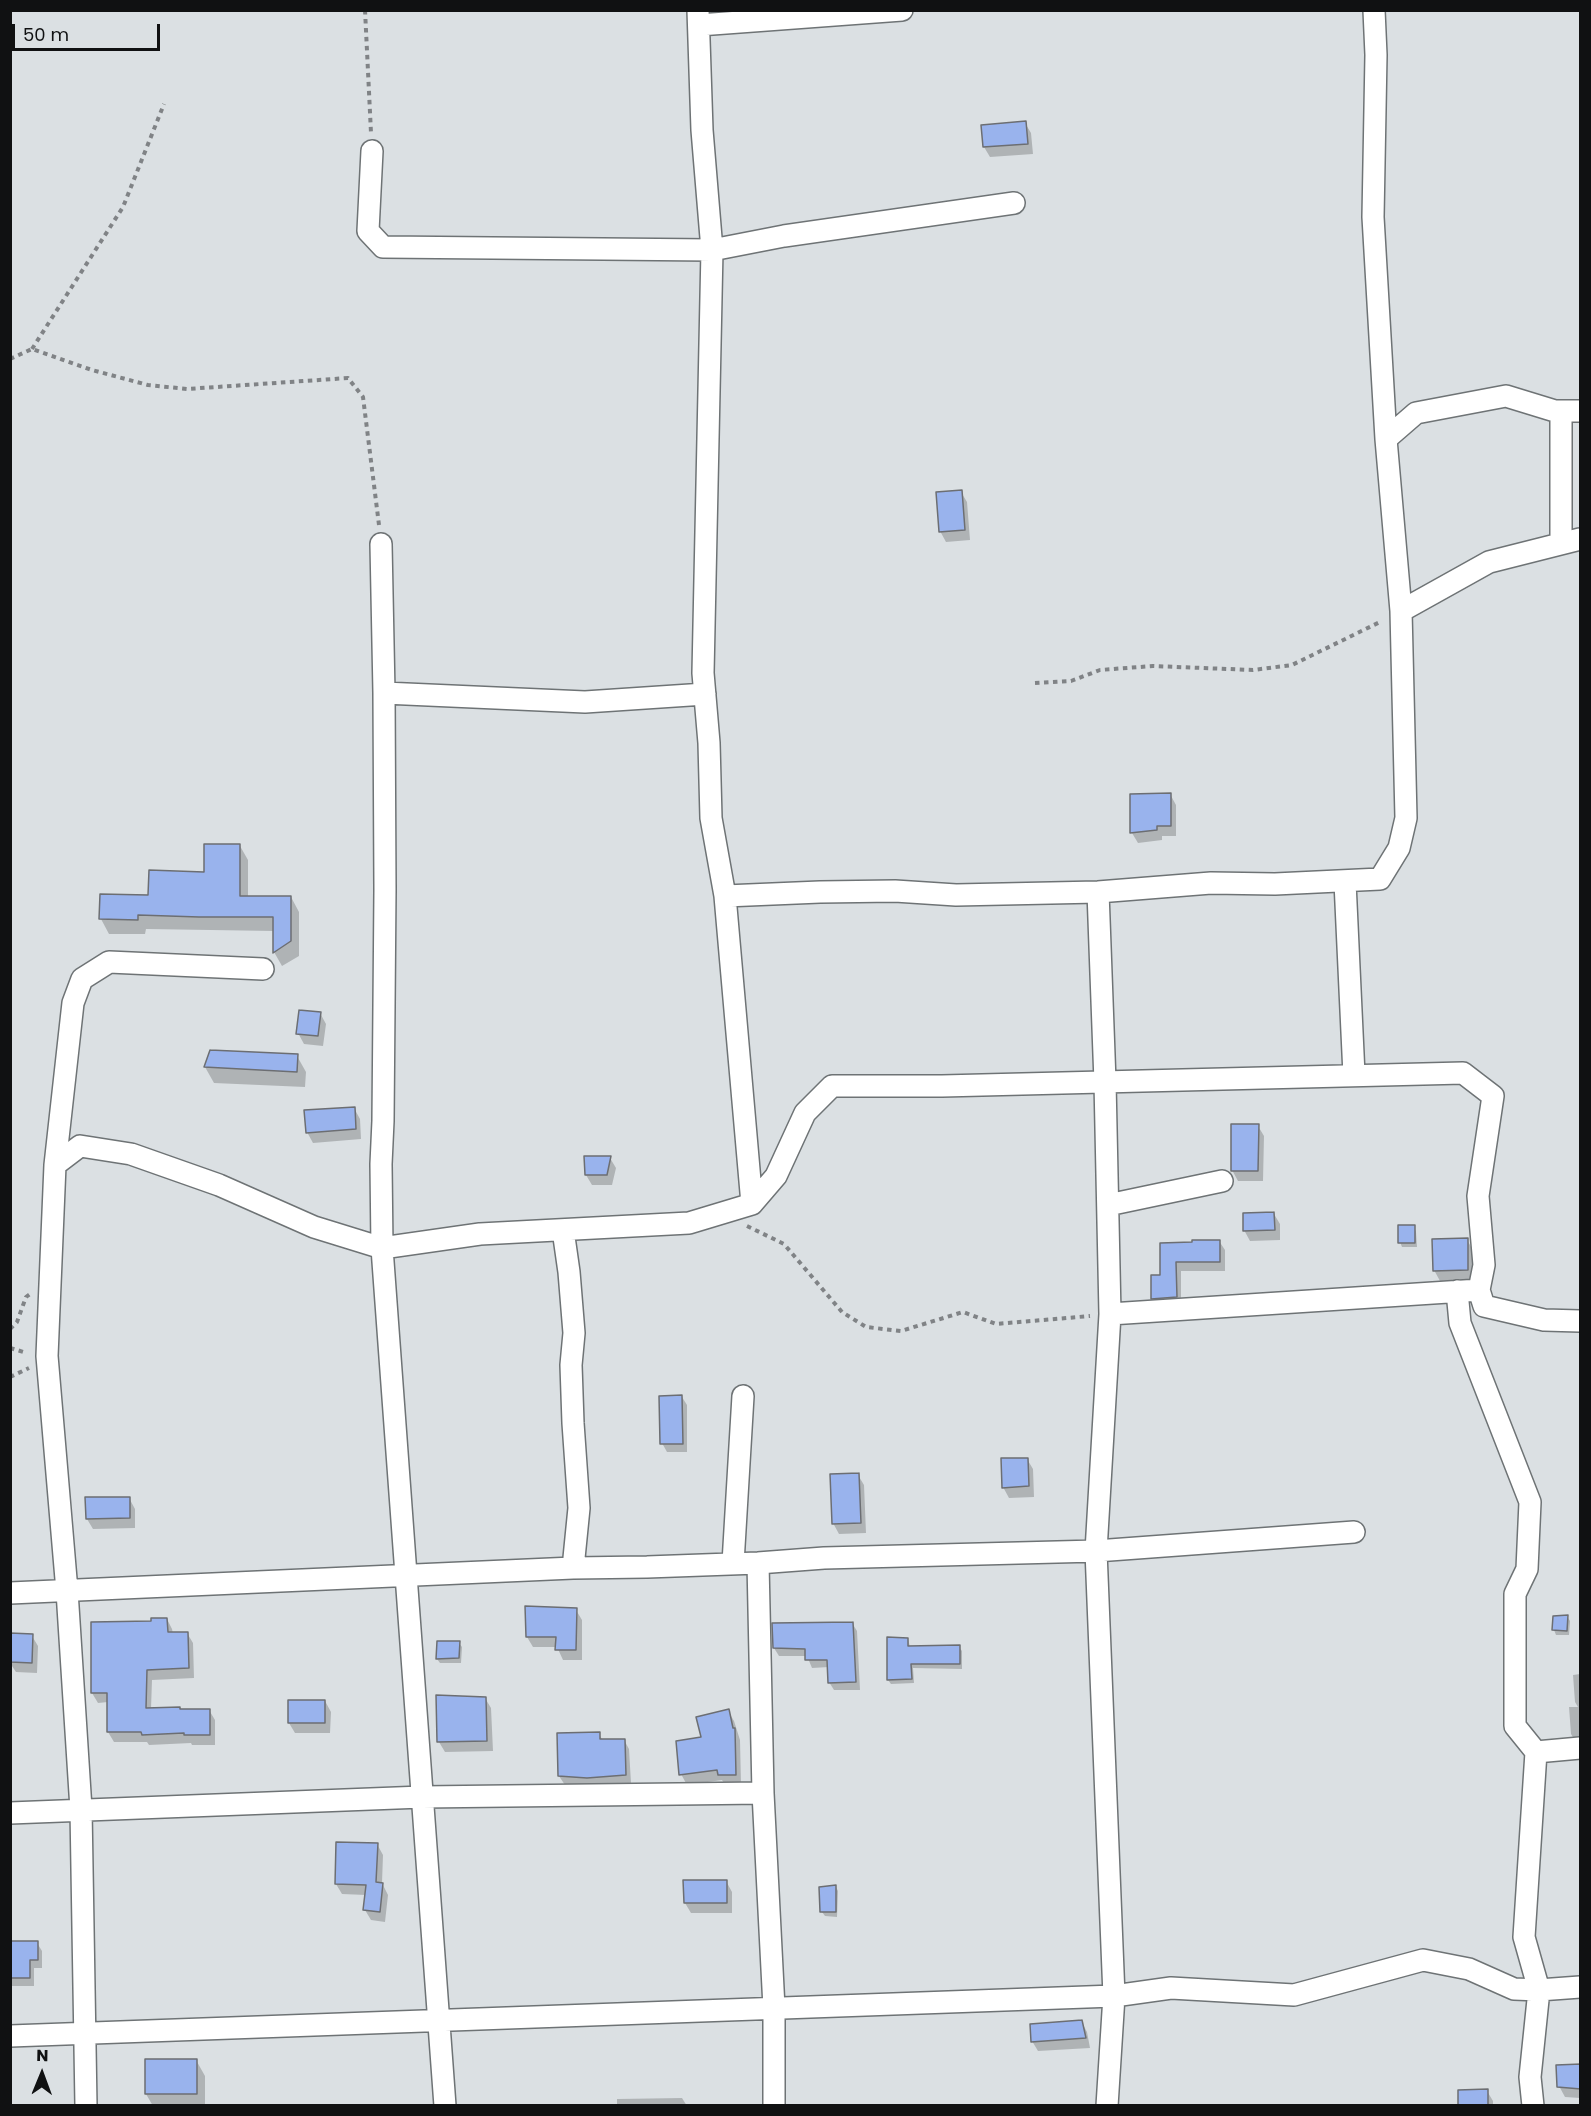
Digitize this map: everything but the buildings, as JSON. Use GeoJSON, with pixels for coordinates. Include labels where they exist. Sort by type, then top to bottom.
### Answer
{"type":"FeatureCollection","features":[{"type":"Feature","properties":{"kind":"street"},"geometry":{"type":"LineString","coordinates":[[752,1204],[725,896],[711,818],[705,694],[703,650],[712,250],[702,130],[698,18],[902,10]]}},
{"type":"Feature","properties":{"kind":"street"},"geometry":{"type":"LineString","coordinates":[[725,896],[896,891],[956,895],[1098,892],[1211,883],[1275,884],[1380,879],[1399,848],[1406,818],[1401,611],[1386,439],[1373,217],[1376,55],[1374,10]]}},
{"type":"Feature","properties":{"kind":"street"},"geometry":{"type":"LineString","coordinates":[[372,151],[368,231],[383,247],[712,250],[784,236],[1014,203]]}},
{"type":"Feature","properties":{"kind":"street"},"geometry":{"type":"LineString","coordinates":[[1386,439],[1416,413],[1506,396],[1555,411],[1571,411],[1571,541],[1489,562],[1401,611]]}},
{"type":"Feature","properties":{"kind":"street"},"geometry":{"type":"LineString","coordinates":[[381,544],[384,693],[382,1248],[444,2106]]}},
{"type":"Feature","properties":{"kind":"street"},"geometry":{"type":"LineString","coordinates":[[384,693],[585,702],[705,694]]}},
{"type":"Feature","properties":{"kind":"street"},"geometry":{"type":"LineString","coordinates":[[1345,882],[1354,1076]]}},
{"type":"Feature","properties":{"kind":"street"},"geometry":{"type":"LineString","coordinates":[[1098,892],[1106,1082],[1110,1314],[1096,1551],[1114,1996],[1107,2106]]}},
{"type":"Feature","properties":{"kind":"street"},"geometry":{"type":"LineString","coordinates":[[86,2106],[81,1809],[67,1591],[47,1356],[55,1165],[73,1003],[82,979],[109,962],[263,969]]}},
{"type":"Feature","properties":{"kind":"street"},"geometry":{"type":"LineString","coordinates":[[55,1165],[80,1146],[131,1154],[219,1185],[314,1227],[382,1248],[480,1234],[689,1223],[752,1204],[776,1176],[806,1113],[832,1086],[942,1086],[1463,1073],[1494,1096],[1478,1196],[1484,1265],[1479,1290],[1484,1306],[1544,1320],[1581,1321]]}},
{"type":"Feature","properties":{"kind":"street"},"geometry":{"type":"LineString","coordinates":[[1108,1205],[1222,1181]]}},
{"type":"Feature","properties":{"kind":"street"},"geometry":{"type":"LineString","coordinates":[[563,1230],[574,1333],[571,1365],[579,1508],[573,1568]]}},
{"type":"Feature","properties":{"kind":"street"},"geometry":{"type":"LineString","coordinates":[[1456,1290],[1460,1323],[1530,1502],[1527,1569],[1515,1594],[1515,1726],[1536,1752],[1524,1938],[1539,1990],[1530,2077],[1533,2106]]}},
{"type":"Feature","properties":{"kind":"street"},"geometry":{"type":"LineString","coordinates":[[1110,1314],[1479,1290]]}},
{"type":"Feature","properties":{"kind":"street"},"geometry":{"type":"LineString","coordinates":[[732,1563],[743,1396]]}},
{"type":"Feature","properties":{"kind":"street"},"geometry":{"type":"LineString","coordinates":[[10,1593],[573,1568],[759,1563],[824,1558],[1096,1551],[1354,1532]]}},
{"type":"Feature","properties":{"kind":"street"},"geometry":{"type":"LineString","coordinates":[[759,1563],[763,1793],[774,2008],[774,2106]]}},
{"type":"Feature","properties":{"kind":"street"},"geometry":{"type":"LineString","coordinates":[[1536,1752],[1581,1748]]}},
{"type":"Feature","properties":{"kind":"street"},"geometry":{"type":"LineString","coordinates":[[10,1813],[422,1797],[763,1793]]}},
{"type":"Feature","properties":{"kind":"street"},"geometry":{"type":"LineString","coordinates":[[10,2036],[1114,1996],[1171,1988],[1294,1995],[1423,1960],[1469,1969],[1514,1989],[1581,1987]]}},
{"type":"Feature","properties":{"kind":"path"},"geometry":{"type":"LineString","coordinates":[[365,10],[372,151]]}},
{"type":"Feature","properties":{"kind":"path"},"geometry":{"type":"LineString","coordinates":[[10,359],[32,349],[123,207],[164,104]]}},
{"type":"Feature","properties":{"kind":"path"},"geometry":{"type":"LineString","coordinates":[[32,349],[148,385],[187,389],[348,378],[363,397],[381,544]]}},
{"type":"Feature","properties":{"kind":"path"},"geometry":{"type":"LineString","coordinates":[[1035,683],[1071,681],[1100,670],[1142,667],[1253,670],[1292,665],[1401,611]]}},
{"type":"Feature","properties":{"kind":"path"},"geometry":{"type":"LineString","coordinates":[[722,1213],[784,1244],[842,1312],[866,1327],[901,1331],[963,1312],[996,1324],[1110,1314]]}},
{"type":"Feature","properties":{"kind":"path"},"geometry":{"type":"LineString","coordinates":[[10,1348],[31,1354]]}}]}
